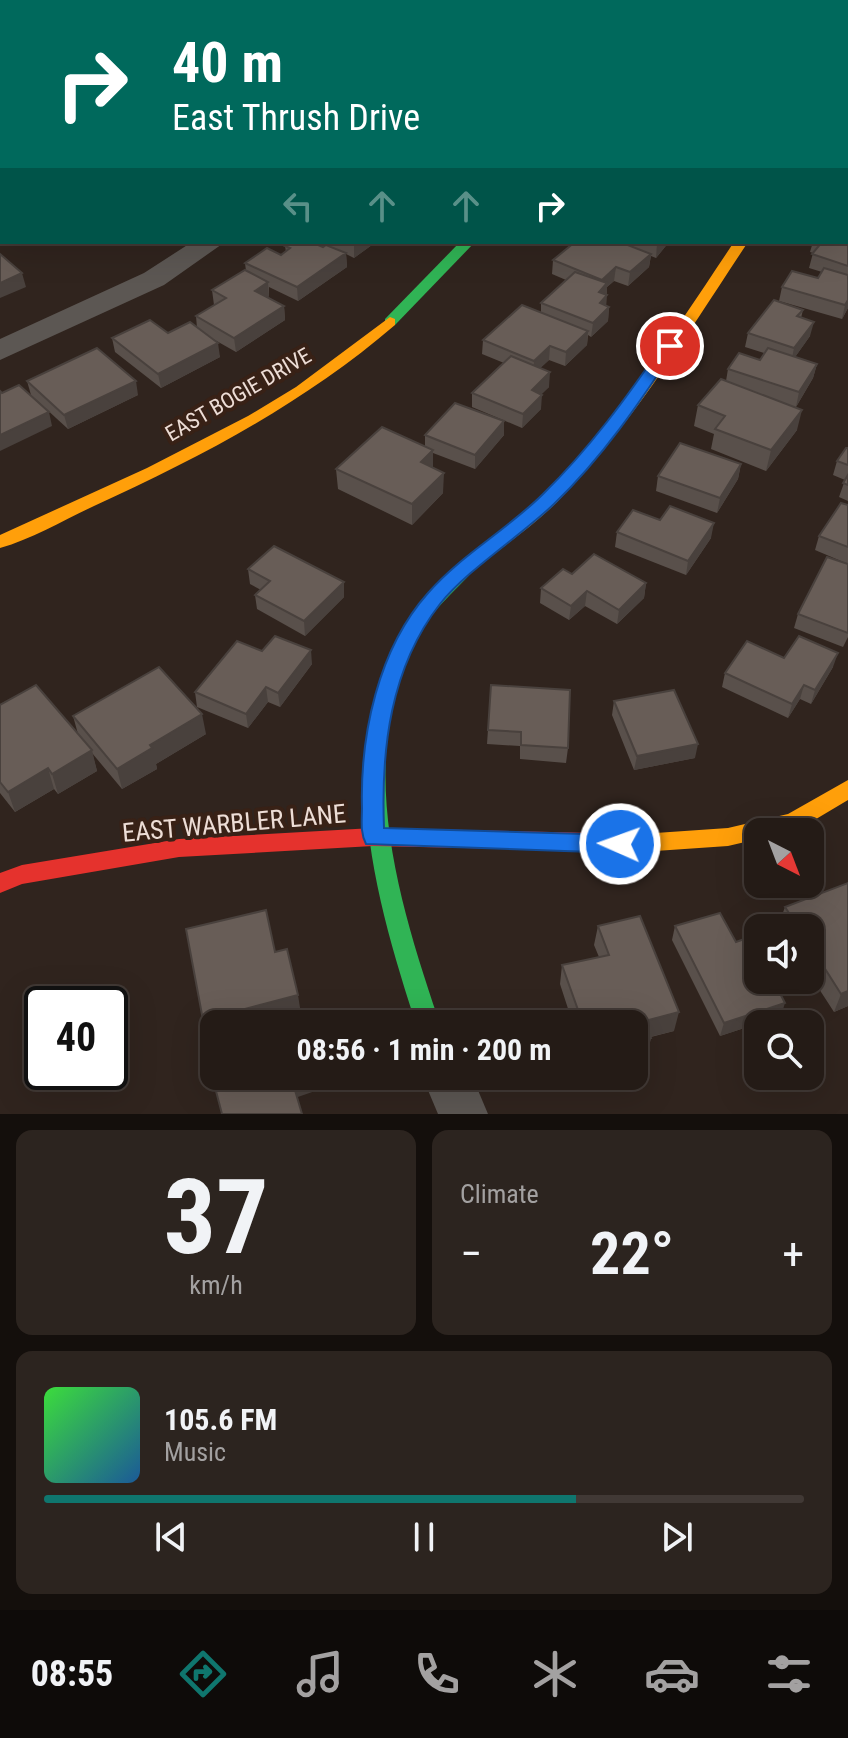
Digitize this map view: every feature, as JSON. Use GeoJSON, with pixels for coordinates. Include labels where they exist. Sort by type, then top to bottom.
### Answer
{"type":"FeatureCollection","features":[{"type":"Feature","properties":{"kind":"street"},"geometry":{"type":"LineString","coordinates":[[0,351],[154,279],[208,244]]}},
{"type":"Feature","properties":{"kind":"street","name":"EAST BOGIE DRIVE"},"geometry":{"type":"LineString","coordinates":[[0,542],[214,440],[326,374],[407,307],[466,244]]}},
{"type":"Feature","properties":{"kind":"street"},"geometry":{"type":"LineString","coordinates":[[423,1010],[386,902],[373,837],[371,775],[377,727],[391,678],[412,631],[435,597],[549,499],[616,425],[740,244]]}},
{"type":"Feature","properties":{"kind":"street","name":"EAST WARBLER LANE"},"geometry":{"type":"LineString","coordinates":[[0,883],[22,875],[179,848],[373,837],[620,844],[728,837],[793,822],[848,789]]}},
{"type":"Feature","properties":{"kind":"street"},"geometry":{"type":"LineString","coordinates":[[453,1090],[463,1114]]}},
{"type":"Feature","properties":{"kind":"building"},"geometry":{"type":"Polygon","coordinates":[[[573,244],[625,244],[651,254],[630,272],[616,267],[602,280],[553,260],[573,244]]]}},
{"type":"Feature","properties":{"kind":"building"},"geometry":{"type":"Polygon","coordinates":[[[820,244],[848,244],[848,266],[812,254],[820,244]]]}},
{"type":"Feature","properties":{"kind":"building"},"geometry":{"type":"Polygon","coordinates":[[[326,245],[346,253],[297,287],[245,263],[267,248],[281,255],[290,248],[285,246],[326,245]]]}},
{"type":"Feature","properties":{"kind":"building"},"geometry":{"type":"Polygon","coordinates":[[[0,254],[22,273],[0,283],[0,254]]]}},
{"type":"Feature","properties":{"kind":"building"},"geometry":{"type":"Polygon","coordinates":[[[824,268],[848,275],[848,300],[845,305],[782,287],[792,271],[818,278],[824,268]]]}},
{"type":"Feature","properties":{"kind":"building"},"geometry":{"type":"Polygon","coordinates":[[[245,270],[268,282],[255,291],[284,306],[234,338],[196,316],[226,298],[212,290],[245,270]]]}},
{"type":"Feature","properties":{"kind":"building"},"geometry":{"type":"Polygon","coordinates":[[[575,272],[607,283],[599,292],[607,295],[600,303],[609,307],[593,323],[541,303],[575,272]]]}},
{"type":"Feature","properties":{"kind":"building"},"geometry":{"type":"Polygon","coordinates":[[[774,300],[803,310],[797,316],[814,322],[794,348],[748,333],[774,300]]]}},
{"type":"Feature","properties":{"kind":"building"},"geometry":{"type":"Polygon","coordinates":[[[522,305],[588,331],[566,352],[550,346],[534,361],[483,340],[522,305]]]}},
{"type":"Feature","properties":{"kind":"building"},"geometry":{"type":"Polygon","coordinates":[[[150,320],[168,333],[190,322],[218,343],[158,374],[112,338],[150,320]]]}},
{"type":"Feature","properties":{"kind":"building"},"geometry":{"type":"Polygon","coordinates":[[[97,348],[136,381],[64,415],[27,381],[97,348]]]}},
{"type":"Feature","properties":{"kind":"building"},"geometry":{"type":"Polygon","coordinates":[[[768,348],[817,364],[799,392],[728,369],[739,353],[760,360],[768,348]]]}},
{"type":"Feature","properties":{"kind":"building"},"geometry":{"type":"Polygon","coordinates":[[[511,356],[550,372],[532,390],[542,395],[523,414],[472,393],[511,356]]]}},
{"type":"Feature","properties":{"kind":"building"},"geometry":{"type":"Polygon","coordinates":[[[721,379],[802,410],[771,450],[715,429],[725,416],[698,405],[721,379]]]}},
{"type":"Feature","properties":{"kind":"building"},"geometry":{"type":"Polygon","coordinates":[[[19,385],[49,412],[0,435],[0,391],[2,393],[19,385]]]}},
{"type":"Feature","properties":{"kind":"building"},"geometry":{"type":"Polygon","coordinates":[[[455,403],[504,421],[475,455],[425,435],[455,403]]]}},
{"type":"Feature","properties":{"kind":"building"},"geometry":{"type":"Polygon","coordinates":[[[382,427],[433,450],[421,462],[444,473],[412,504],[336,469],[382,427]]]}},
{"type":"Feature","properties":{"kind":"building"},"geometry":{"type":"Polygon","coordinates":[[[680,443],[741,464],[720,498],[658,476],[680,443]]]}},
{"type":"Feature","properties":{"kind":"building"},"geometry":{"type":"Polygon","coordinates":[[[848,448],[848,465],[837,461],[848,448]]]}},
{"type":"Feature","properties":{"kind":"building"},"geometry":{"type":"Polygon","coordinates":[[[841,503],[848,505],[848,547],[819,536],[841,503]]]}},
{"type":"Feature","properties":{"kind":"building"},"geometry":{"type":"Polygon","coordinates":[[[670,506],[714,523],[688,561],[617,532],[633,510],[660,520],[670,506]]]}},
{"type":"Feature","properties":{"kind":"building"},"geometry":{"type":"Polygon","coordinates":[[[274,546],[344,582],[304,621],[255,595],[270,581],[248,569],[274,546]]]}},
{"type":"Feature","properties":{"kind":"building"},"geometry":{"type":"Polygon","coordinates":[[[594,554],[646,583],[619,610],[587,591],[571,606],[541,588],[563,569],[572,574],[594,554]]]}},
{"type":"Feature","properties":{"kind":"building"},"geometry":{"type":"Polygon","coordinates":[[[827,557],[848,564],[848,633],[798,614],[827,557]]]}},
{"type":"Feature","properties":{"kind":"building"},"geometry":{"type":"Polygon","coordinates":[[[275,636],[311,650],[278,693],[266,687],[246,714],[195,692],[237,641],[262,651],[275,636]]]}},
{"type":"Feature","properties":{"kind":"building"},"geometry":{"type":"Polygon","coordinates":[[[799,636],[838,653],[815,690],[804,685],[792,704],[725,673],[747,641],[784,658],[799,636]]]}},
{"type":"Feature","properties":{"kind":"building"},"geometry":{"type":"Polygon","coordinates":[[[159,667],[202,714],[117,769],[73,716],[159,667]]]}},
{"type":"Feature","properties":{"kind":"building"},"geometry":{"type":"Polygon","coordinates":[[[36,685],[92,750],[52,774],[48,768],[8,792],[0,782],[0,705],[36,685]]]}},
{"type":"Feature","properties":{"kind":"building"},"geometry":{"type":"Polygon","coordinates":[[[491,685],[570,690],[568,748],[521,745],[521,732],[488,730],[491,685]]]}},
{"type":"Feature","properties":{"kind":"building"},"geometry":{"type":"Polygon","coordinates":[[[674,690],[698,744],[637,756],[614,701],[674,690]]]}},
{"type":"Feature","properties":{"kind":"building"},"geometry":{"type":"Polygon","coordinates":[[[848,883],[848,991],[841,994],[824,967],[824,914],[790,914],[785,907],[809,898],[824,898],[824,892],[848,883]]]}},
{"type":"Feature","properties":{"kind":"building"},"geometry":{"type":"Polygon","coordinates":[[[266,910],[275,952],[287,949],[298,995],[241,1010],[201,1010],[186,929],[266,910]]]}},
{"type":"Feature","properties":{"kind":"building"},"geometry":{"type":"Polygon","coordinates":[[[720,913],[736,942],[744,939],[744,994],[780,994],[785,1003],[764,1010],[744,1010],[744,1016],[724,1023],[675,926],[720,913]]]}},
{"type":"Feature","properties":{"kind":"building"},"geometry":{"type":"Polygon","coordinates":[[[640,916],[679,1012],[648,1020],[648,1010],[578,1010],[562,965],[609,955],[598,926],[640,916]]]}},
{"type":"Feature","properties":{"kind":"building"},"geometry":{"type":"Polygon","coordinates":[[[216,1090],[295,1090],[302,1114],[222,1114],[216,1090]]]}},
{"type":"Feature","properties":{"kind":"traffic: fast"},"geometry":{"type":"LineString","coordinates":[[390,322],[466,244]]}},
{"type":"Feature","properties":{"kind":"traffic: fast"},"geometry":{"type":"LineString","coordinates":[[423,1010],[392,906],[380,845],[374,785],[378,725],[393,668],[421,615],[466,567]]}},
{"type":"Feature","properties":{"kind":"traffic: slow"},"geometry":{"type":"LineString","coordinates":[[466,567],[541,506],[578,468],[629,406],[740,244]]}},
{"type":"Feature","properties":{"kind":"traffic: slow"},"geometry":{"type":"LineString","coordinates":[[0,542],[153,472],[254,420],[302,391],[390,322]]}},
{"type":"Feature","properties":{"kind":"traffic: slow"},"geometry":{"type":"LineString","coordinates":[[641,843],[728,837],[793,822],[848,789]]}},
{"type":"Feature","properties":{"kind":"traffic: jam"},"geometry":{"type":"LineString","coordinates":[[0,883],[22,875],[179,848],[373,837],[641,843]]}},
{"type":"Feature","properties":{"kind":"route"},"geometry":{"type":"LineString","coordinates":[[620,844],[373,837],[371,775],[377,727],[391,678],[412,631],[435,597],[549,499],[616,425],[670,346]]}}]}
